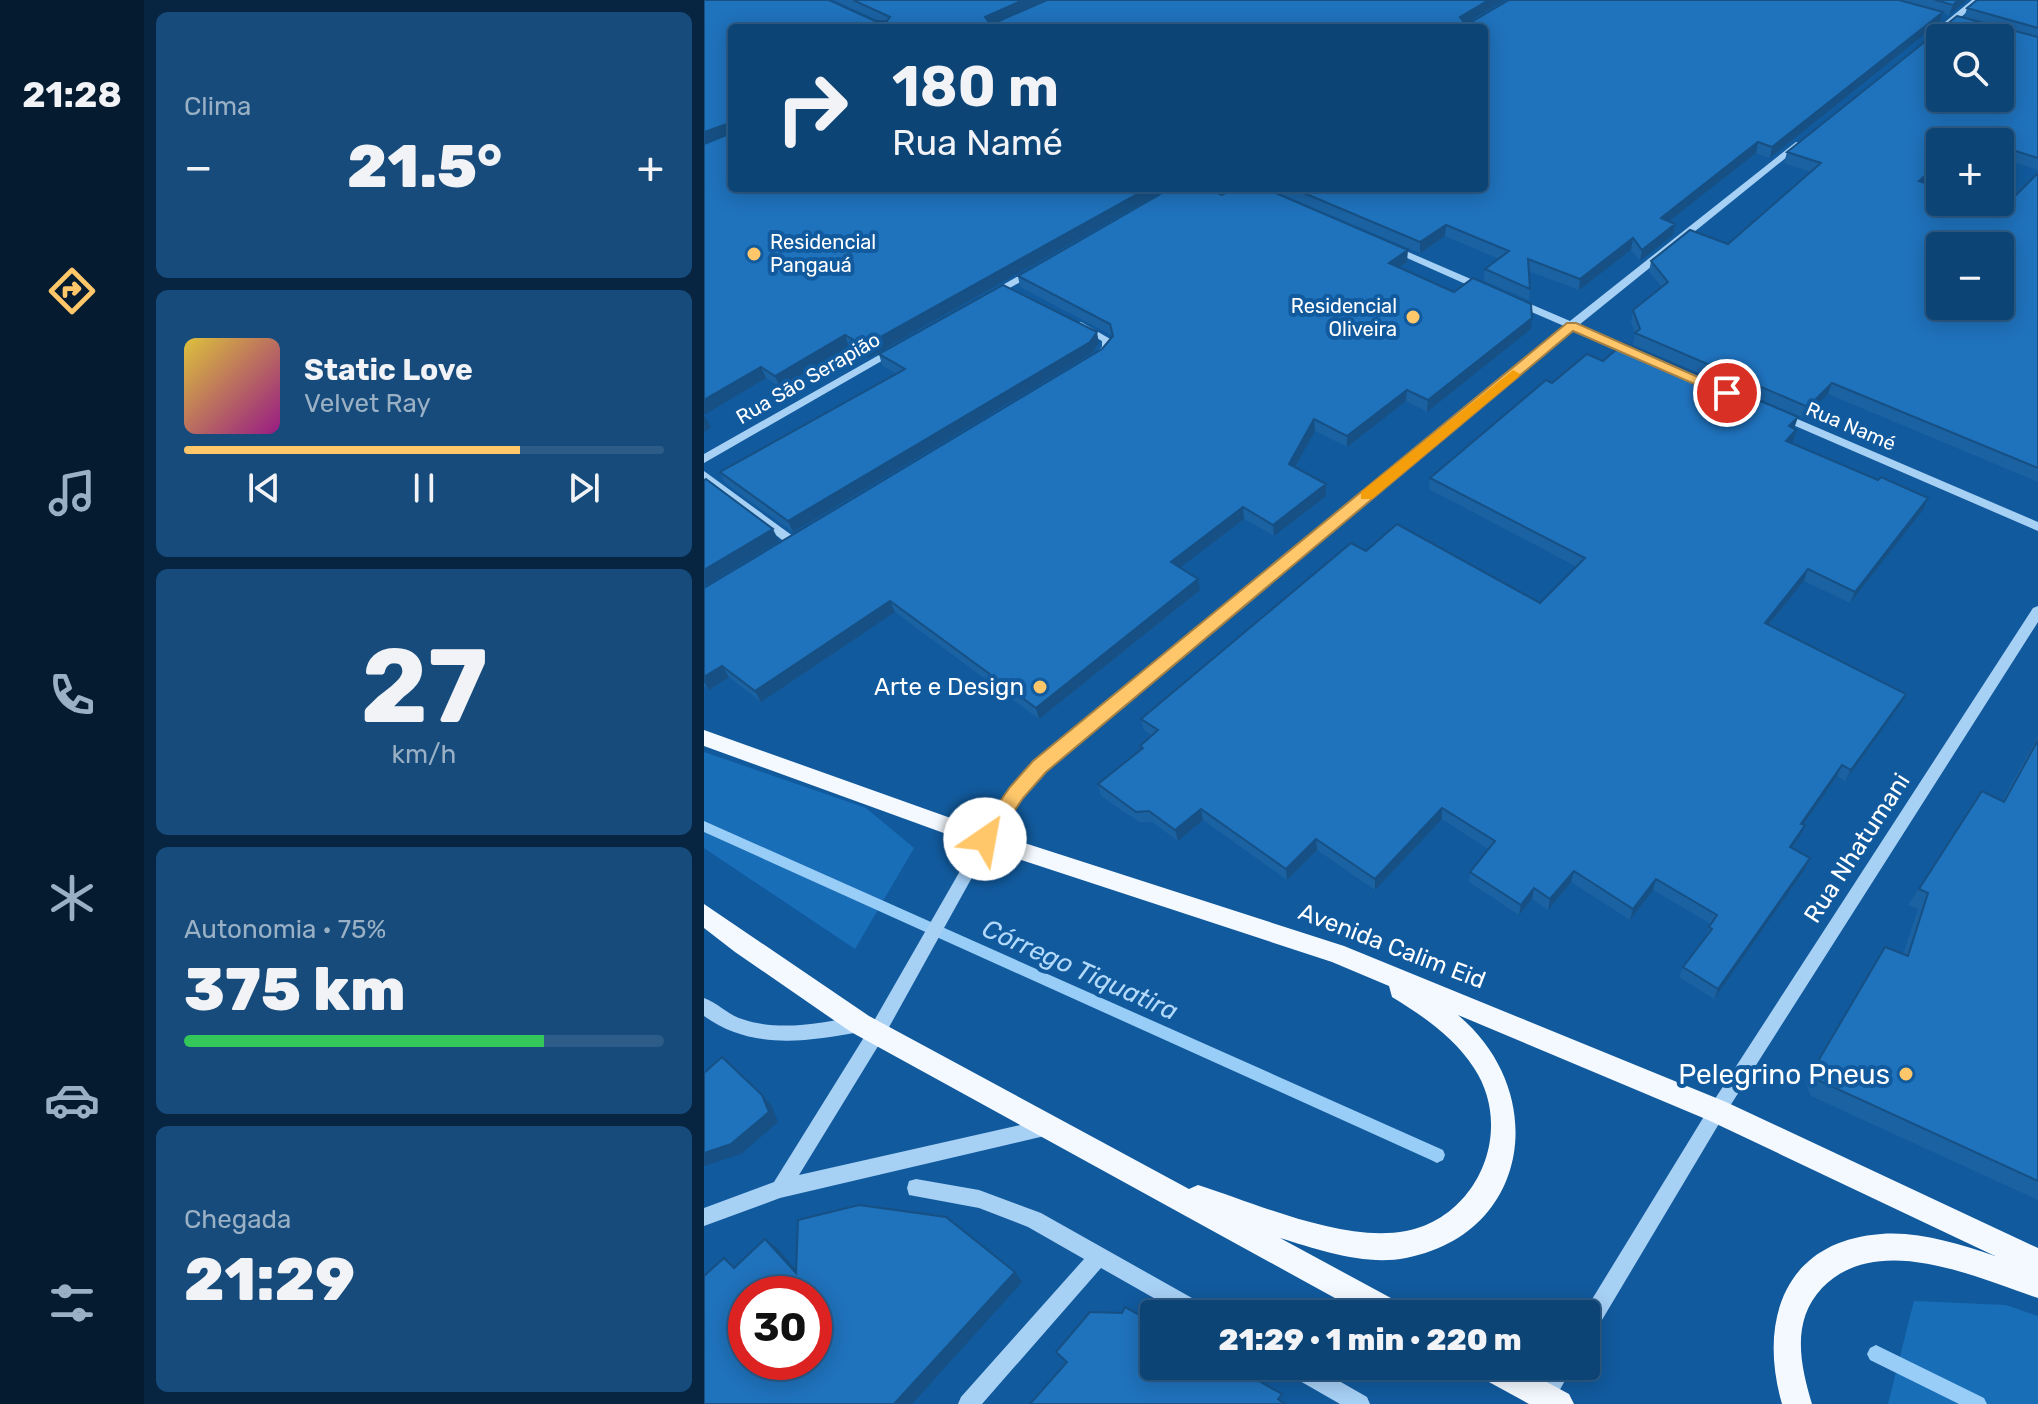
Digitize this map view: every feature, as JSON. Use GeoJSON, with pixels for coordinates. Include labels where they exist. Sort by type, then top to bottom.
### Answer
{"type":"FeatureCollection","features":[{"type":"Feature","properties":{"kind":"main road","name":"Avenida Calim Eid"},"geometry":{"type":"LineString","coordinates":[[704,738],[985,839],[1336,953],[1717,1111],[2038,1262]]}},
{"type":"Feature","properties":{"kind":"main road"},"geometry":{"type":"LineString","coordinates":[[704,914],[743,945],[869,1028],[1366,1300]]}},
{"type":"Feature","properties":{"kind":"main road"},"geometry":{"type":"LineString","coordinates":[[1155,1185],[1342,1241],[1382,1246],[1423,1241],[1440,1233],[1456,1224],[1483,1197],[1493,1181],[1504,1144],[1504,1108],[1492,1074],[1467,1040],[1437,1013],[1336,953]]}},
{"type":"Feature","properties":{"kind":"main road"},"geometry":{"type":"LineString","coordinates":[[1797,1404],[1785,1359],[1790,1313],[1807,1281],[1833,1260],[1868,1248],[1917,1249],[1945,1254],[2038,1284]]}},
{"type":"Feature","properties":{"kind":"main road"},"geometry":{"type":"LineString","coordinates":[[1512,1380],[1548,1401]]}},
{"type":"Feature","properties":{"kind":"street"},"geometry":{"type":"LineString","coordinates":[[1946,24],[1977,0]]}},
{"type":"Feature","properties":{"kind":"street"},"geometry":{"type":"LineString","coordinates":[[780,1189],[869,1028],[914,965],[985,839],[1016,793],[1040,767],[1571,326],[1808,137]]}},
{"type":"Feature","properties":{"kind":"street"},"geometry":{"type":"LineString","coordinates":[[1383,244],[1495,293]]}},
{"type":"Feature","properties":{"kind":"street"},"geometry":{"type":"LineString","coordinates":[[978,302],[1046,264]]}},
{"type":"Feature","properties":{"kind":"street"},"geometry":{"type":"LineString","coordinates":[[1005,287],[1019,294]]}},
{"type":"Feature","properties":{"kind":"street"},"geometry":{"type":"LineString","coordinates":[[1509,299],[1644,357]]}},
{"type":"Feature","properties":{"kind":"street"},"geometry":{"type":"LineString","coordinates":[[1075,322],[1107,340],[1107,348],[1085,365]]}},
{"type":"Feature","properties":{"kind":"street","name":"Rua São Serapião"},"geometry":{"type":"LineString","coordinates":[[704,459],[909,341]]}},
{"type":"Feature","properties":{"kind":"street","name":"Rua Namé"},"geometry":{"type":"LineString","coordinates":[[1775,413],[2038,527]]}},
{"type":"Feature","properties":{"kind":"street"},"geometry":{"type":"LineString","coordinates":[[704,475],[793,542]]}},
{"type":"Feature","properties":{"kind":"street"},"geometry":{"type":"LineString","coordinates":[[780,549],[806,534]]}},
{"type":"Feature","properties":{"kind":"street","name":"Rua Nhatumani"},"geometry":{"type":"LineString","coordinates":[[1600,1305],[1717,1111],[2038,611]]}},
{"type":"Feature","properties":{"kind":"street"},"geometry":{"type":"LineString","coordinates":[[704,1006],[736,1027],[753,1032],[869,1028]]}},
{"type":"Feature","properties":{"kind":"street"},"geometry":{"type":"LineString","coordinates":[[704,1217],[780,1189],[1048,1127]]}},
{"type":"Feature","properties":{"kind":"street"},"geometry":{"type":"LineString","coordinates":[[916,1188],[979,1199],[1034,1220],[1176,1300]]}},
{"type":"Feature","properties":{"kind":"street"},"geometry":{"type":"LineString","coordinates":[[968,1404],[1099,1256]]}},
{"type":"Feature","properties":{"kind":"street"},"geometry":{"type":"LineString","coordinates":[[1318,1380],[1360,1404]]}},
{"type":"Feature","properties":{"kind":"street"},"geometry":{"type":"LineString","coordinates":[[1548,1401],[1557,1380]]}},
{"type":"Feature","properties":{"kind":"shaded area"},"geometry":{"type":"Polygon","coordinates":[[[704,752],[866,808],[914,848],[855,949],[704,848],[704,752]]]}},
{"type":"Feature","properties":{"kind":"shaded area"},"geometry":{"type":"Polygon","coordinates":[[[1914,1301],[2006,1305],[2038,1316],[2038,1404],[1888,1404],[1914,1301]]]}},
{"type":"Feature","properties":{"kind":"building"},"geometry":{"type":"Polygon","coordinates":[[[704,0],[829,0],[875,21],[887,21],[890,17],[853,0],[1023,0],[985,17],[988,21],[999,21],[1047,0],[1489,0],[1460,17],[1463,21],[1473,21],[1509,0],[1899,0],[1943,12],[1772,147],[1758,142],[1661,218],[1675,224],[1642,250],[1633,238],[1580,279],[1528,259],[1530,289],[1485,269],[1509,251],[1446,225],[1420,242],[1301,192],[1488,192],[1488,24],[728,24],[728,124],[704,132],[704,0]]]}},
{"type":"Feature","properties":{"kind":"building"},"geometry":{"type":"Polygon","coordinates":[[[1935,0],[1958,0],[1953,5],[1935,0]]]}},
{"type":"Feature","properties":{"kind":"building"},"geometry":{"type":"Polygon","coordinates":[[[1977,0],[2038,0],[2038,28],[1967,8],[1977,0]]]}},
{"type":"Feature","properties":{"kind":"building"},"geometry":{"type":"Polygon","coordinates":[[[1957,16],[1988,24],[1947,24],[1957,16]]]}},
{"type":"Feature","properties":{"kind":"building"},"geometry":{"type":"Polygon","coordinates":[[[2014,31],[2038,37],[2038,158],[2014,150],[2014,128],[1926,128],[1926,175],[1919,181],[1926,183],[1926,216],[2014,216],[2014,197],[2038,173],[2038,468],[1832,383],[1808,407],[1635,333],[1640,329],[1633,310],[1668,282],[1651,261],[1690,230],[1728,244],[1821,163],[1787,152],[1926,41],[1926,112],[2014,112],[2014,31]]]}},
{"type":"Feature","properties":{"kind":"building"},"geometry":{"type":"Polygon","coordinates":[[[728,134],[728,192],[1141,192],[864,346],[845,335],[775,376],[761,367],[704,400],[704,144],[728,134]]]}},
{"type":"Feature","properties":{"kind":"building"},"geometry":{"type":"Polygon","coordinates":[[[1164,192],[1215,192],[1222,195],[1228,192],[1273,192],[1408,250],[1389,263],[1454,292],[1473,278],[1531,304],[1532,318],[1428,400],[1407,390],[1347,436],[1314,419],[1289,464],[1326,484],[1273,525],[1243,507],[1171,562],[1198,579],[1036,708],[890,601],[755,691],[722,666],[704,677],[704,588],[1102,349],[1113,336],[1110,324],[1018,276],[1164,192]]]}},
{"type":"Feature","properties":{"kind":"building"},"geometry":{"type":"Polygon","coordinates":[[[1003,285],[1097,332],[1090,342],[788,521],[720,472],[905,369],[879,354],[1003,285]]]}},
{"type":"Feature","properties":{"kind":"building"},"geometry":{"type":"Polygon","coordinates":[[[1624,343],[1798,417],[1789,426],[1796,430],[1786,441],[1928,498],[1855,592],[1808,569],[1765,623],[1906,694],[1851,770],[1842,765],[1801,824],[1805,825],[1790,847],[1810,858],[1718,989],[1683,967],[1712,929],[1709,927],[1717,915],[1656,879],[1633,909],[1574,871],[1550,899],[1534,888],[1521,905],[1470,872],[1495,841],[1442,808],[1375,879],[1316,839],[1286,869],[1201,809],[1175,830],[1149,811],[1136,812],[1098,784],[1143,748],[1140,746],[1158,730],[1141,719],[1351,543],[1366,551],[1397,524],[1540,603],[1585,558],[1430,478],[1546,380],[1552,383],[1587,354],[1603,361],[1624,343]]]}},
{"type":"Feature","properties":{"kind":"building"},"geometry":{"type":"Polygon","coordinates":[[[704,480],[773,529],[704,570],[704,480]]]}},
{"type":"Feature","properties":{"kind":"building"},"geometry":{"type":"Polygon","coordinates":[[[2038,740],[2038,1181],[1820,1081],[1814,1068],[1885,947],[1908,956],[1928,893],[1919,889],[1982,791],[2004,802],[2038,740]]]}},
{"type":"Feature","properties":{"kind":"building"},"geometry":{"type":"Polygon","coordinates":[[[722,1057],[762,1095],[769,1112],[731,1144],[704,1153],[704,1073],[722,1057]]]}},
{"type":"Feature","properties":{"kind":"building"},"geometry":{"type":"Polygon","coordinates":[[[859,1205],[946,1217],[1015,1272],[894,1404],[704,1404],[704,1276],[724,1258],[734,1268],[765,1239],[796,1273],[798,1220],[859,1205]]]}},
{"type":"Feature","properties":{"kind":"building"},"geometry":{"type":"Polygon","coordinates":[[[1125,1307],[1140,1315],[1140,1380],[1257,1380],[1282,1394],[1278,1399],[1285,1404],[1030,1404],[1067,1362],[1056,1352],[1090,1312],[1122,1313],[1125,1307]]]}},
{"type":"Feature","properties":{"kind":"waterway","name":"Córrego Tiquatira"},"geometry":{"type":"LineString","coordinates":[[704,826],[1437,1155]]}},
{"type":"Feature","properties":{"kind":"waterway","name":"Córrego Tiquatira"},"geometry":{"type":"LineString","coordinates":[[1876,1354],[1978,1404]]}},
{"type":"Feature","properties":{"kind":"slow traffic"},"geometry":{"type":"LineString","coordinates":[[1367,495],[1513,374]]}},
{"type":"Feature","properties":{"kind":"place","name":"Residencial Pangauá"},"geometry":{"type":"Point","coordinates":[754,254]}},
{"type":"Feature","properties":{"kind":"place","name":"Residencial Oliveira"},"geometry":{"type":"Point","coordinates":[1413,317]}},
{"type":"Feature","properties":{"kind":"place","name":"Arte e Design"},"geometry":{"type":"Point","coordinates":[1040,687]}},
{"type":"Feature","properties":{"kind":"place","name":"Pelegrino Pneus"},"geometry":{"type":"Point","coordinates":[1906,1074]}},
{"type":"Feature","properties":{"kind":"route"},"geometry":{"type":"LineString","coordinates":[[985,839],[1016,793],[1040,767],[1571,326],[1727,393]]}}]}
